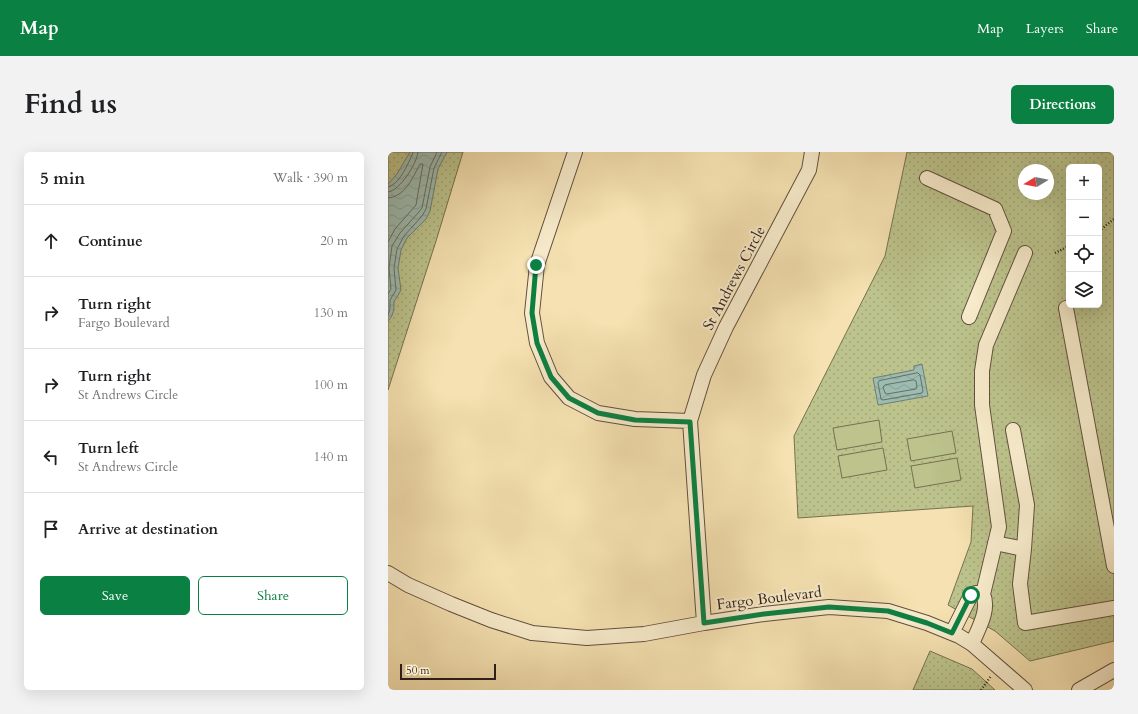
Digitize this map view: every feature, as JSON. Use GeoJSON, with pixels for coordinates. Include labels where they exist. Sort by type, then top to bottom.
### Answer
{"type":"FeatureCollection","features":[{"type":"Feature","properties":{"kind":"street"},"geometry":{"type":"LineString","coordinates":[[575,152],[536,265],[532,313],[537,343],[551,377],[569,398],[598,413],[635,420],[690,422]]}},
{"type":"Feature","properties":{"kind":"street","name":"St Andrews Circle"},"geometry":{"type":"LineString","coordinates":[[704,623],[690,422],[704,375],[726,327],[808,170],[812,152]]}},
{"type":"Feature","properties":{"kind":"street"},"geometry":{"type":"LineString","coordinates":[[927,178],[995,209],[1004,230],[969,317]]}},
{"type":"Feature","properties":{"kind":"street"},"geometry":{"type":"LineString","coordinates":[[982,594],[999,527],[982,405],[982,371],[986,345],[1025,253]]}},
{"type":"Feature","properties":{"kind":"street"},"geometry":{"type":"LineString","coordinates":[[1066,308],[1114,566]]}},
{"type":"Feature","properties":{"kind":"street"},"geometry":{"type":"LineString","coordinates":[[1013,430],[1026,505],[1024,549],[1020,584],[1025,623],[1114,608]]}},
{"type":"Feature","properties":{"kind":"street"},"geometry":{"type":"LineString","coordinates":[[995,543],[1024,549]]}},
{"type":"Feature","properties":{"kind":"street","name":"Fargo Boulevard"},"geometry":{"type":"LineString","coordinates":[[388,572],[408,585],[491,620],[532,633],[587,638],[644,634],[764,614],[829,607],[888,611],[927,623],[952,633],[972,644],[1025,690]]}},
{"type":"Feature","properties":{"kind":"street"},"geometry":{"type":"LineString","coordinates":[[952,633],[971,595],[976,593],[982,594],[986,600],[986,608],[972,644]]}},
{"type":"Feature","properties":{"kind":"street"},"geometry":{"type":"LineString","coordinates":[[1079,690],[1114,670]]}},
{"type":"Feature","properties":{"kind":"path"},"geometry":{"type":"LineString","coordinates":[[1102,229],[1114,219]]}},
{"type":"Feature","properties":{"kind":"path"},"geometry":{"type":"LineString","coordinates":[[1055,253],[1066,248]]}},
{"type":"Feature","properties":{"kind":"path"},"geometry":{"type":"LineString","coordinates":[[980,690],[992,675]]}},
{"type":"Feature","properties":{"kind":"green space"},"geometry":{"type":"Polygon","coordinates":[[[388,152],[463,152],[388,390],[388,152]]]}},
{"type":"Feature","properties":{"kind":"green space"},"geometry":{"type":"Polygon","coordinates":[[[907,152],[1114,152],[1114,641],[1030,661],[995,631],[948,605],[971,542],[973,506],[798,518],[794,436],[885,256],[907,152]]]}},
{"type":"Feature","properties":{"kind":"green space"},"geometry":{"type":"Polygon","coordinates":[[[879,420],[882,442],[837,450],[833,428],[879,420]]]}},
{"type":"Feature","properties":{"kind":"green space"},"geometry":{"type":"Polygon","coordinates":[[[952,431],[956,453],[911,461],[907,439],[952,431]]]}},
{"type":"Feature","properties":{"kind":"green space"},"geometry":{"type":"Polygon","coordinates":[[[883,448],[887,470],[842,478],[838,456],[883,448]]]}},
{"type":"Feature","properties":{"kind":"green space"},"geometry":{"type":"Polygon","coordinates":[[[957,458],[961,480],[915,488],[911,466],[957,458]]]}},
{"type":"Feature","properties":{"kind":"green space"},"geometry":{"type":"Polygon","coordinates":[[[930,651],[972,669],[995,690],[913,690],[930,651]]]}},
{"type":"Feature","properties":{"kind":"water"},"geometry":{"type":"Polygon","coordinates":[[[410,152],[447,152],[438,169],[430,211],[426,219],[407,238],[401,250],[398,268],[401,290],[394,301],[393,314],[388,321],[388,184],[397,174],[410,152]]]}},
{"type":"Feature","properties":{"kind":"water"},"geometry":{"type":"Polygon","coordinates":[[[922,364],[928,396],[878,405],[873,378],[914,370],[914,366],[922,364]]]}},
{"type":"Feature","properties":{"kind":"route"},"geometry":{"type":"LineString","coordinates":[[536,265],[532,313],[537,343],[551,377],[569,398],[598,413],[635,420],[690,422],[704,623],[764,614],[829,607],[888,611],[927,623],[952,633],[971,595]]}}]}
